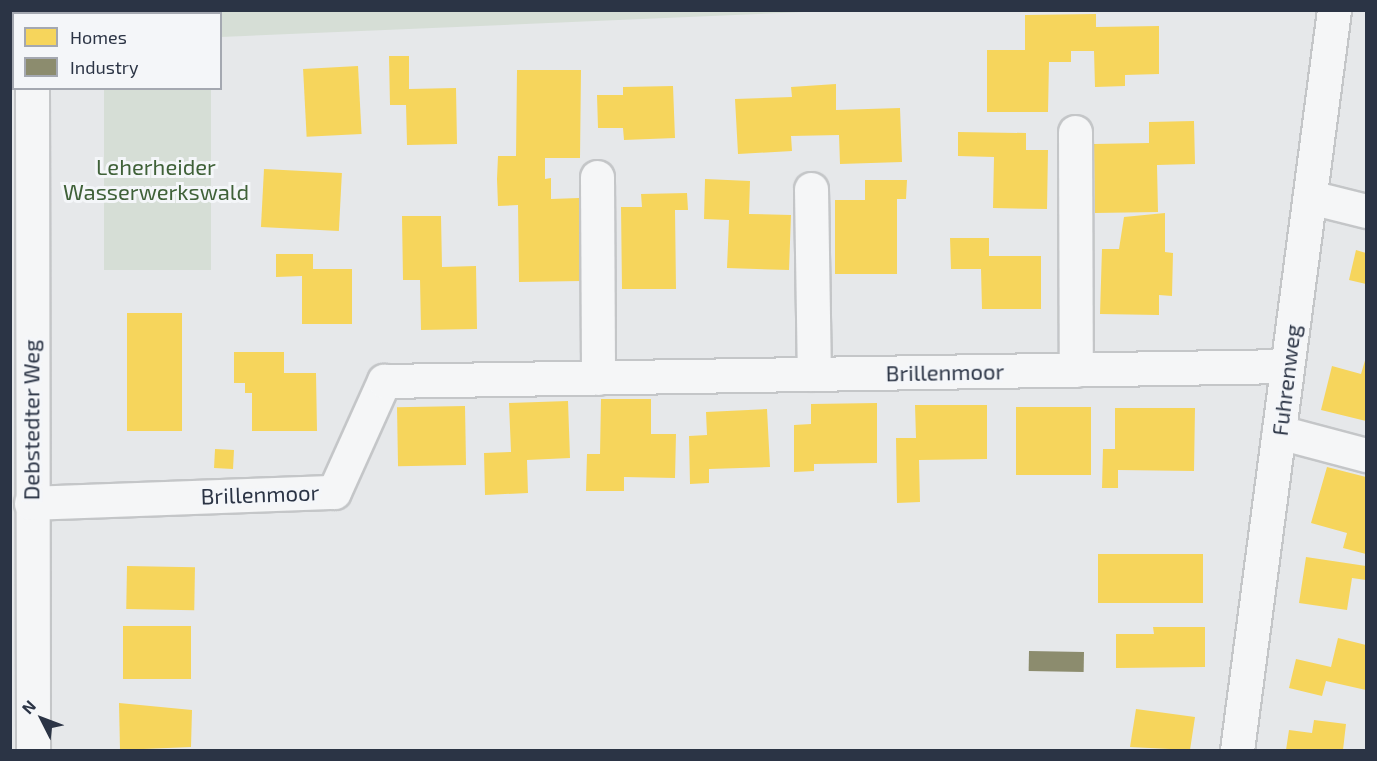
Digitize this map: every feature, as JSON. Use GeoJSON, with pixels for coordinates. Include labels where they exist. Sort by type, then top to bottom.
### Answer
{"type":"FeatureCollection","features":[{"type":"Feature","properties":{"kind":"street","name":"Fuhrenweg"},"geometry":{"type":"LineString","coordinates":[[1237,750],[1335,10]]}},
{"type":"Feature","properties":{"kind":"street","name":"Debstedter Weg"},"geometry":{"type":"LineString","coordinates":[[32,90],[33,750]]}},
{"type":"Feature","properties":{"kind":"street"},"geometry":{"type":"LineString","coordinates":[[1074,132],[1076,370]]}},
{"type":"Feature","properties":{"kind":"street"},"geometry":{"type":"LineString","coordinates":[[597,177],[598,378]]}},
{"type":"Feature","properties":{"kind":"street"},"geometry":{"type":"LineString","coordinates":[[811,189],[814,374]]}},
{"type":"Feature","properties":{"kind":"street"},"geometry":{"type":"LineString","coordinates":[[1310,197],[1366,211]]}},
{"type":"Feature","properties":{"kind":"street","name":"Brillenmoor"},"geometry":{"type":"LineString","coordinates":[[32,503],[334,492],[384,381],[1287,366]]}},
{"type":"Feature","properties":{"kind":"street"},"geometry":{"type":"LineString","coordinates":[[1279,432],[1366,455]]}},
{"type":"Feature","properties":{"kind":"green space"},"geometry":{"type":"Polygon","coordinates":[[[104,10],[829,11],[222,37],[222,12],[104,10]]]}},
{"type":"Feature","properties":{"kind":"green space","name":"Leherheider Wasserwerkswald"},"geometry":{"type":"Polygon","coordinates":[[[104,90],[211,90],[211,270],[104,270],[104,90]]]}},
{"type":"Feature","properties":{"kind":"building: Homes"},"geometry":{"type":"Polygon","coordinates":[[[1096,14],[1096,27],[1159,26],[1159,74],[1125,75],[1125,86],[1095,87],[1094,51],[1071,51],[1071,62],[1049,62],[1048,112],[987,112],[987,50],[1025,50],[1025,15],[1096,14]]]}},
{"type":"Feature","properties":{"kind":"building: Homes"},"geometry":{"type":"Polygon","coordinates":[[[389,56],[409,56],[409,89],[456,88],[457,144],[407,145],[406,105],[390,105],[389,56]]]}},
{"type":"Feature","properties":{"kind":"building: Homes"},"geometry":{"type":"Polygon","coordinates":[[[358,66],[362,134],[307,137],[303,69],[358,66]]]}},
{"type":"Feature","properties":{"kind":"building: Homes"},"geometry":{"type":"Polygon","coordinates":[[[517,70],[581,70],[580,158],[545,158],[545,179],[551,178],[551,199],[579,198],[581,281],[519,282],[518,205],[498,206],[497,179],[498,156],[516,156],[517,70]]]}},
{"type":"Feature","properties":{"kind":"building: Homes"},"geometry":{"type":"Polygon","coordinates":[[[836,84],[836,110],[900,108],[902,162],[840,164],[839,135],[791,136],[792,151],[738,154],[735,99],[792,97],[791,87],[836,84]]]}},
{"type":"Feature","properties":{"kind":"building: Homes"},"geometry":{"type":"Polygon","coordinates":[[[673,86],[675,138],[624,140],[623,128],[598,128],[597,95],[623,95],[623,87],[673,86]]]}},
{"type":"Feature","properties":{"kind":"building: Homes"},"geometry":{"type":"Polygon","coordinates":[[[1194,121],[1195,164],[1157,165],[1158,212],[1095,213],[1094,144],[1149,143],[1149,122],[1194,121]]]}},
{"type":"Feature","properties":{"kind":"building: Homes"},"geometry":{"type":"Polygon","coordinates":[[[958,132],[1026,133],[1026,150],[1048,150],[1047,209],[993,208],[994,157],[958,156],[958,132]]]}},
{"type":"Feature","properties":{"kind":"building: Homes"},"geometry":{"type":"Polygon","coordinates":[[[264,169],[342,173],[339,231],[261,227],[264,169]]]}},
{"type":"Feature","properties":{"kind":"building: Homes"},"geometry":{"type":"Polygon","coordinates":[[[705,179],[750,181],[749,214],[791,215],[789,270],[727,268],[729,220],[704,219],[705,179]]]}},
{"type":"Feature","properties":{"kind":"building: Homes"},"geometry":{"type":"Polygon","coordinates":[[[865,180],[907,180],[906,199],[897,199],[897,274],[835,274],[835,200],[865,200],[865,180]]]}},
{"type":"Feature","properties":{"kind":"building: Homes"},"geometry":{"type":"Polygon","coordinates":[[[687,193],[688,210],[675,210],[676,289],[622,289],[621,207],[642,207],[641,194],[687,193]]]}},
{"type":"Feature","properties":{"kind":"building: Homes"},"geometry":{"type":"Polygon","coordinates":[[[1165,213],[1165,252],[1173,253],[1172,296],[1159,295],[1159,315],[1100,314],[1102,249],[1119,249],[1124,217],[1165,213]]]}},
{"type":"Feature","properties":{"kind":"building: Homes"},"geometry":{"type":"Polygon","coordinates":[[[402,216],[441,216],[442,267],[476,266],[477,329],[421,330],[420,280],[403,280],[402,216]]]}},
{"type":"Feature","properties":{"kind":"building: Homes"},"geometry":{"type":"Polygon","coordinates":[[[950,238],[989,238],[989,256],[1041,256],[1041,309],[982,309],[981,269],[951,269],[950,238]]]}},
{"type":"Feature","properties":{"kind":"building: Homes"},"geometry":{"type":"Polygon","coordinates":[[[1356,250],[1366,253],[1366,284],[1349,280],[1356,250]]]}},
{"type":"Feature","properties":{"kind":"building: Homes"},"geometry":{"type":"Polygon","coordinates":[[[276,254],[313,254],[313,269],[352,269],[352,324],[302,324],[302,276],[276,277],[276,254]]]}},
{"type":"Feature","properties":{"kind":"building: Homes"},"geometry":{"type":"Polygon","coordinates":[[[127,313],[182,313],[182,431],[127,431],[127,313]]]}},
{"type":"Feature","properties":{"kind":"building: Homes"},"geometry":{"type":"Polygon","coordinates":[[[234,352],[284,352],[284,373],[316,373],[317,431],[252,431],[252,393],[245,393],[245,383],[234,383],[234,352]]]}},
{"type":"Feature","properties":{"kind":"building: Homes"},"geometry":{"type":"Polygon","coordinates":[[[1366,357],[1366,421],[1321,410],[1332,366],[1361,374],[1366,357]]]}},
{"type":"Feature","properties":{"kind":"building: Homes"},"geometry":{"type":"Polygon","coordinates":[[[601,399],[651,399],[651,434],[676,434],[675,478],[624,477],[624,491],[586,491],[587,454],[600,454],[601,399]]]}},
{"type":"Feature","properties":{"kind":"building: Homes"},"geometry":{"type":"Polygon","coordinates":[[[568,401],[570,458],[527,460],[528,493],[485,495],[484,453],[511,452],[509,403],[568,401]]]}},
{"type":"Feature","properties":{"kind":"building: Homes"},"geometry":{"type":"Polygon","coordinates":[[[877,403],[877,463],[814,464],[814,471],[794,472],[794,425],[811,424],[811,404],[877,403]]]}},
{"type":"Feature","properties":{"kind":"building: Homes"},"geometry":{"type":"Polygon","coordinates":[[[915,405],[987,405],[987,459],[919,460],[920,502],[897,503],[896,438],[916,438],[915,405]]]}},
{"type":"Feature","properties":{"kind":"building: Homes"},"geometry":{"type":"Polygon","coordinates":[[[465,406],[466,465],[398,466],[397,407],[465,406]]]}},
{"type":"Feature","properties":{"kind":"building: Homes"},"geometry":{"type":"Polygon","coordinates":[[[1016,407],[1091,407],[1091,475],[1016,475],[1016,407]]]}},
{"type":"Feature","properties":{"kind":"building: Homes"},"geometry":{"type":"Polygon","coordinates":[[[1115,408],[1195,408],[1194,471],[1118,470],[1118,488],[1102,488],[1103,449],[1115,449],[1115,408]]]}},
{"type":"Feature","properties":{"kind":"building: Homes"},"geometry":{"type":"Polygon","coordinates":[[[767,409],[770,467],[709,469],[709,483],[690,484],[689,436],[707,435],[706,412],[767,409]]]}},
{"type":"Feature","properties":{"kind":"building: Homes"},"geometry":{"type":"Polygon","coordinates":[[[215,449],[234,450],[233,469],[214,468],[215,449]]]}},
{"type":"Feature","properties":{"kind":"building: Homes"},"geometry":{"type":"Polygon","coordinates":[[[1327,467],[1366,477],[1366,554],[1343,548],[1347,533],[1311,523],[1327,467]]]}},
{"type":"Feature","properties":{"kind":"building: Homes"},"geometry":{"type":"Polygon","coordinates":[[[1098,554],[1203,554],[1203,603],[1098,603],[1098,554]]]}},
{"type":"Feature","properties":{"kind":"building: Homes"},"geometry":{"type":"Polygon","coordinates":[[[1306,557],[1366,566],[1366,580],[1352,578],[1347,610],[1299,603],[1306,557]]]}},
{"type":"Feature","properties":{"kind":"building: Homes"},"geometry":{"type":"Polygon","coordinates":[[[127,566],[195,567],[194,610],[126,609],[127,566]]]}},
{"type":"Feature","properties":{"kind":"building: Homes"},"geometry":{"type":"Polygon","coordinates":[[[123,626],[191,626],[191,679],[123,679],[123,626]]]}},
{"type":"Feature","properties":{"kind":"building: Homes"},"geometry":{"type":"Polygon","coordinates":[[[1153,627],[1205,627],[1205,667],[1116,668],[1116,634],[1154,634],[1153,627]]]}},
{"type":"Feature","properties":{"kind":"building: Homes"},"geometry":{"type":"Polygon","coordinates":[[[1338,638],[1366,645],[1366,690],[1326,681],[1322,696],[1289,688],[1296,659],[1331,667],[1338,638]]]}},
{"type":"Feature","properties":{"kind":"building: Homes"},"geometry":{"type":"Polygon","coordinates":[[[119,703],[192,710],[191,747],[120,750],[119,703]]]}},
{"type":"Feature","properties":{"kind":"building: Homes"},"geometry":{"type":"Polygon","coordinates":[[[1136,709],[1195,717],[1190,750],[1130,747],[1136,709]]]}},
{"type":"Feature","properties":{"kind":"building: Homes"},"geometry":{"type":"Polygon","coordinates":[[[1314,720],[1346,724],[1343,750],[1286,750],[1289,730],[1312,733],[1314,720]]]}},
{"type":"Feature","properties":{"kind":"building: Industry"},"geometry":{"type":"Polygon","coordinates":[[[1029,651],[1084,652],[1084,672],[1029,671],[1029,651]]]}}]}
